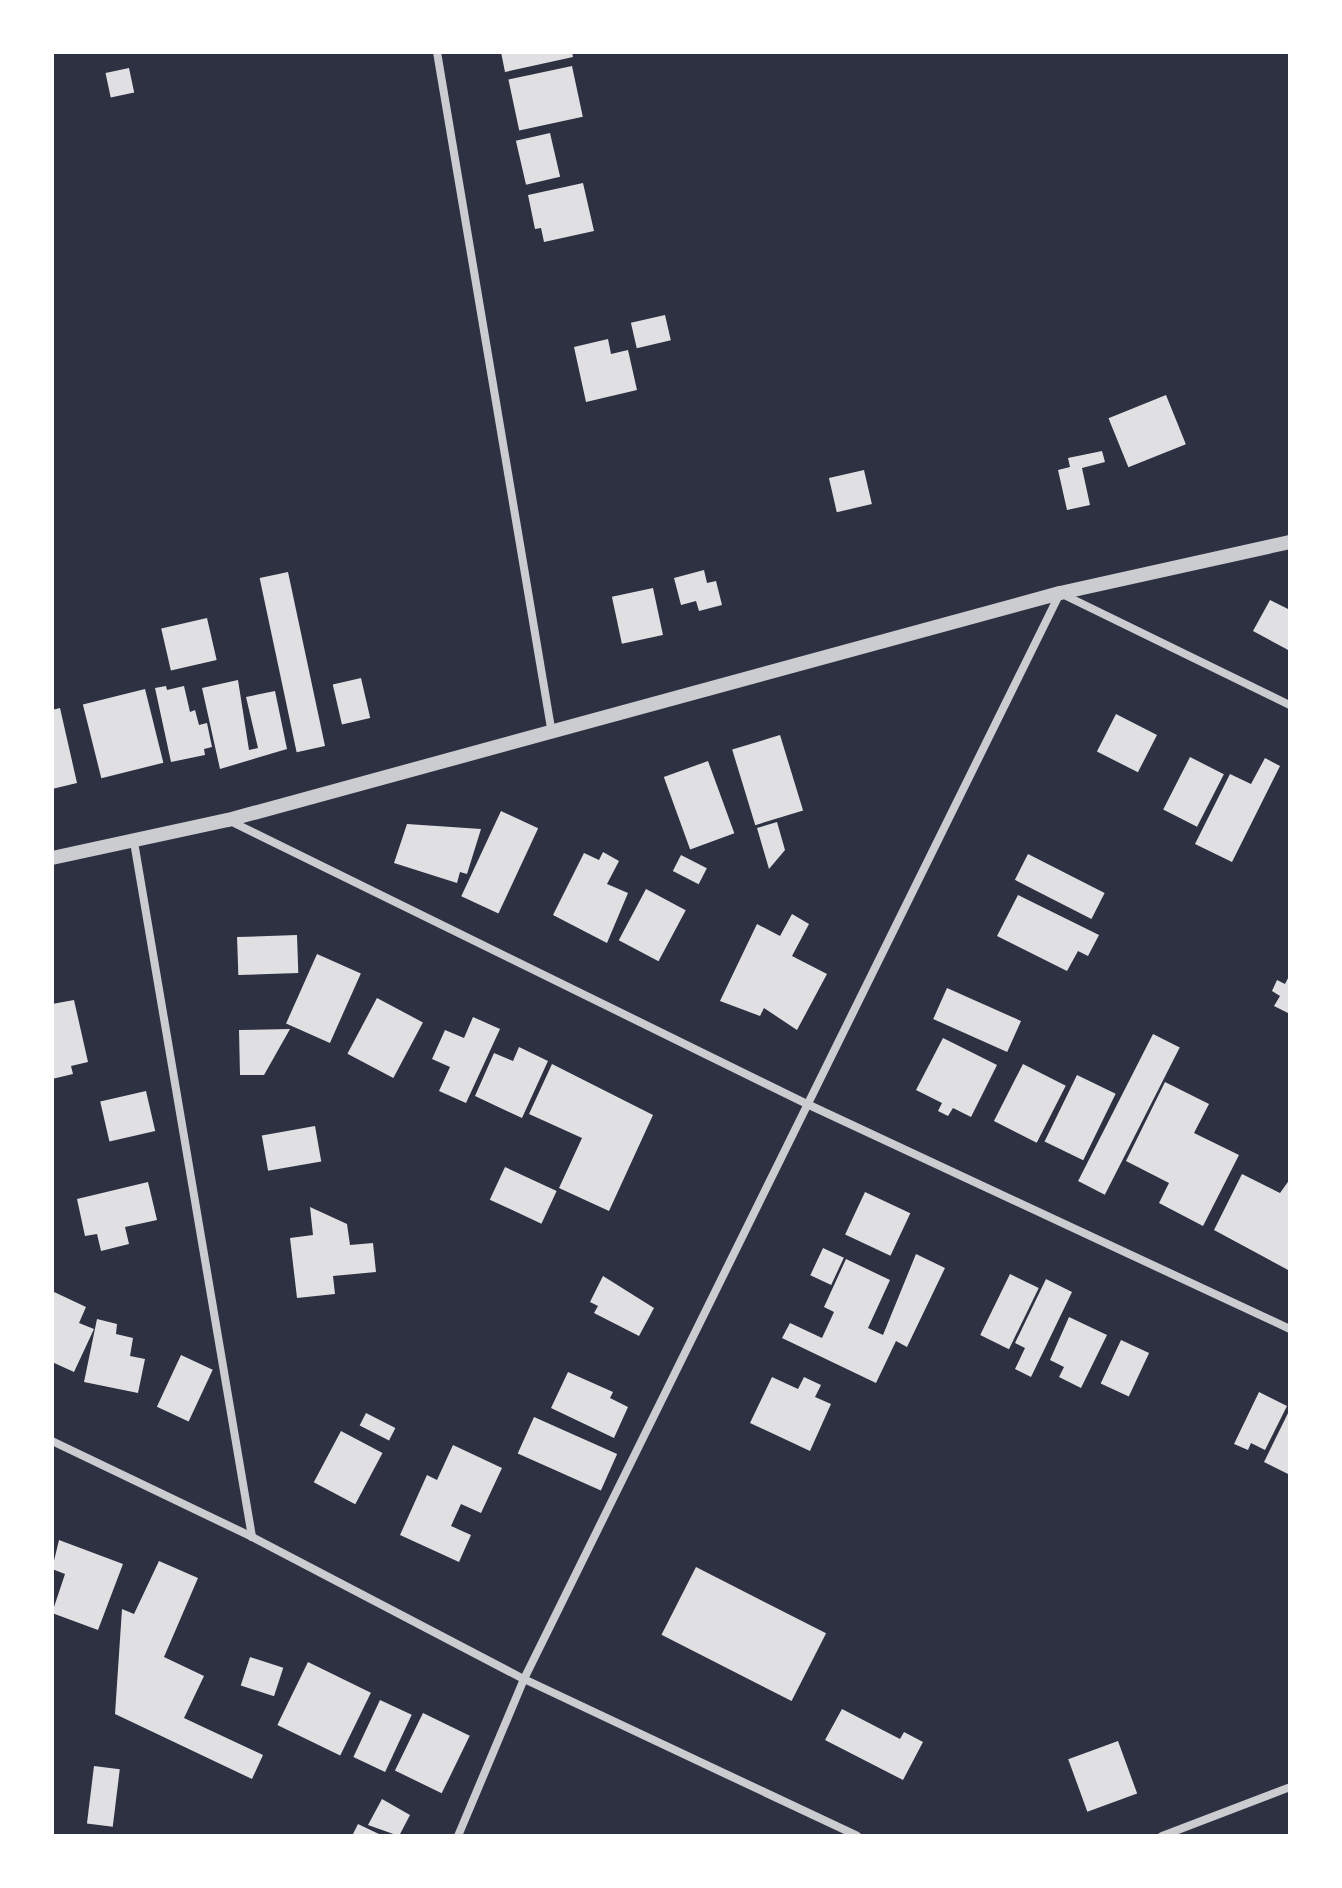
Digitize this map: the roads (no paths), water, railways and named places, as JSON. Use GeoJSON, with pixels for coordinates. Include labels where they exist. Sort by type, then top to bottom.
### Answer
{"type":"FeatureCollection","features":[{"type":"Feature","properties":{"kind":"street"},"geometry":{"type":"LineString","coordinates":[[437,52],[551,728]]}},
{"type":"Feature","properties":{"kind":"street"},"geometry":{"type":"LineString","coordinates":[[52,858],[228,820],[551,728],[1060,593],[1290,542]]}},
{"type":"Feature","properties":{"kind":"street"},"geometry":{"type":"LineString","coordinates":[[1060,593],[1290,705]]}},
{"type":"Feature","properties":{"kind":"street"},"geometry":{"type":"LineString","coordinates":[[458,1836],[524,1679],[1060,593]]}},
{"type":"Feature","properties":{"kind":"street"},"geometry":{"type":"LineString","coordinates":[[228,820],[807,1104],[1290,1329]]}},
{"type":"Feature","properties":{"kind":"street"},"geometry":{"type":"LineString","coordinates":[[134,842],[252,1537]]}},
{"type":"Feature","properties":{"kind":"street"},"geometry":{"type":"LineString","coordinates":[[52,1441],[252,1537],[524,1679],[857,1836]]}},
{"type":"Feature","properties":{"kind":"street"},"geometry":{"type":"LineString","coordinates":[[1162,1836],[1290,1787]]}}]}
